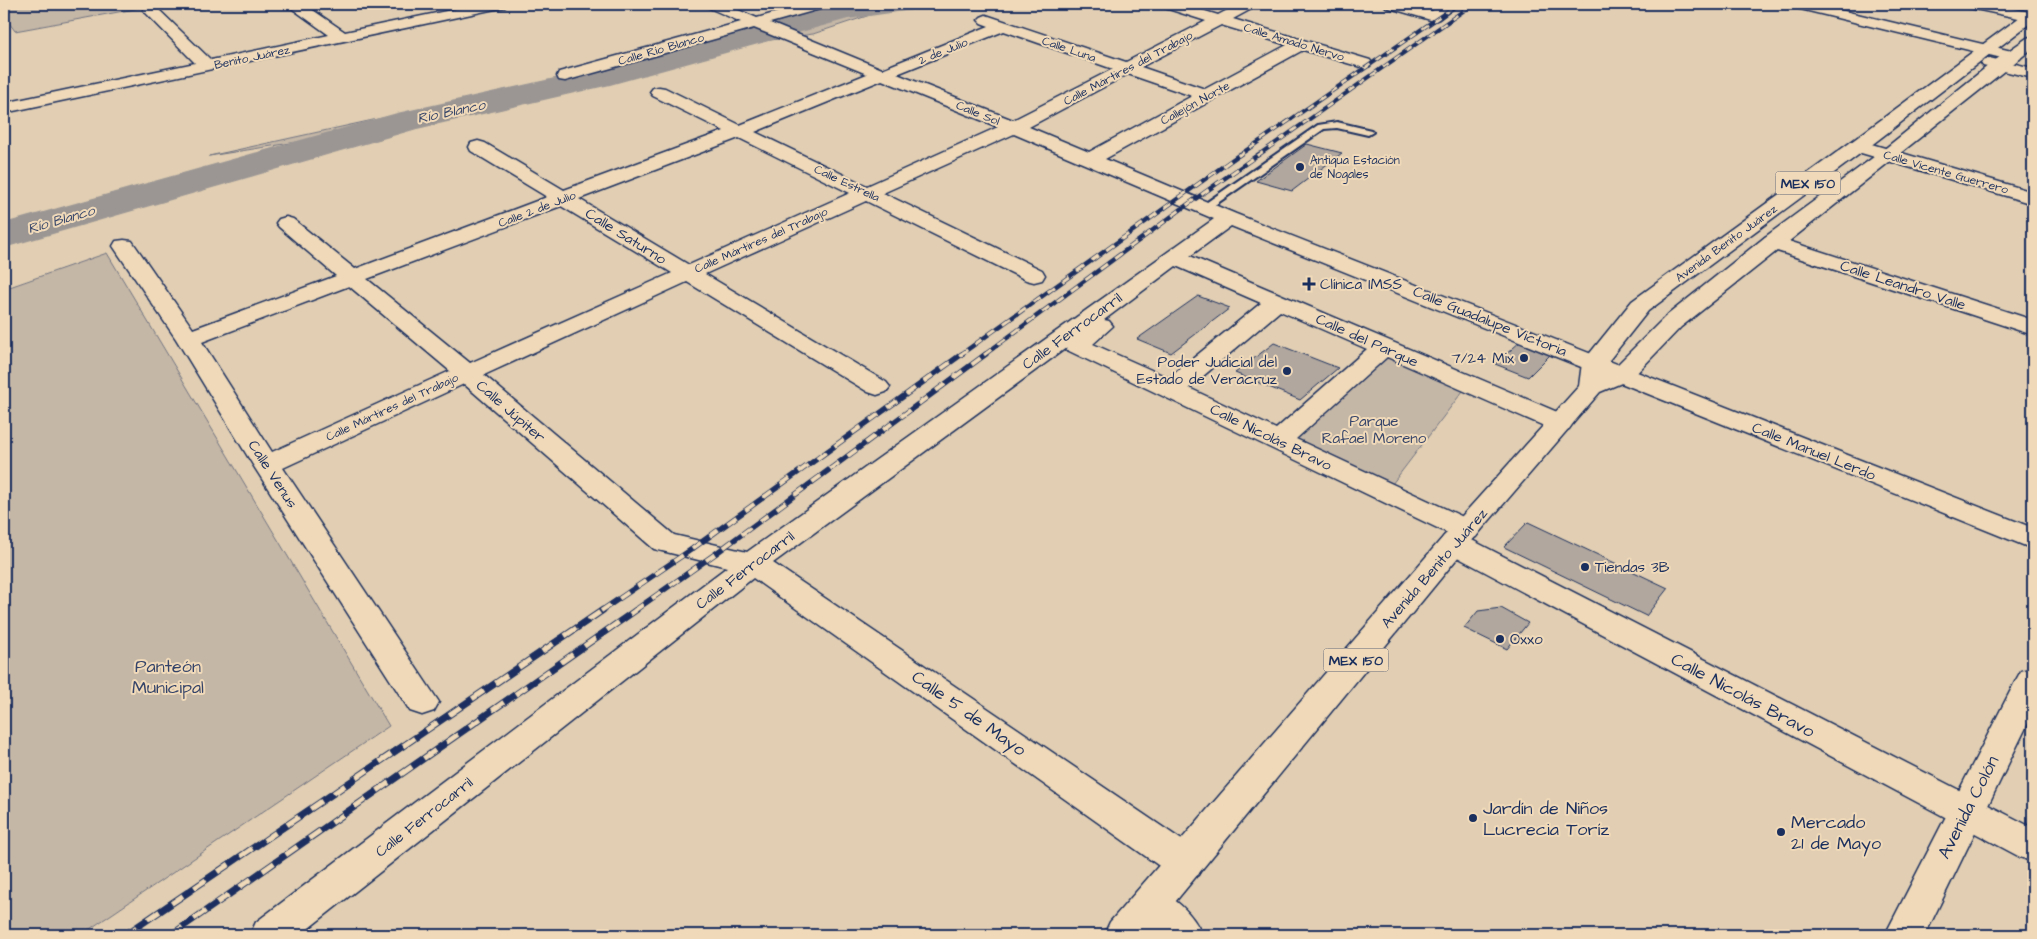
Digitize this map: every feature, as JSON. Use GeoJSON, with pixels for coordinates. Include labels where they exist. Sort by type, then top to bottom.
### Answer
{"type":"FeatureCollection","features":[{"type":"Feature","properties":{"kind":"street"},"geometry":{"type":"LineString","coordinates":[[295,4],[342,37]]}},
{"type":"Feature","properties":{"kind":"street","name":"Calle Sol"},"geometry":{"type":"LineString","coordinates":[[712,4],[1208,209]]}},
{"type":"Feature","properties":{"kind":"street","name":"Calle Río Blanco"},"geometry":{"type":"LineString","coordinates":[[565,76],[761,24],[822,4]]}},
{"type":"Feature","properties":{"kind":"street","name":"Calle Amado Nervo"},"geometry":{"type":"LineString","coordinates":[[1167,4],[1364,63]]}},
{"type":"Feature","properties":{"kind":"street","name":"Calle Mártires del Trabajo"},"geometry":{"type":"LineString","coordinates":[[267,465],[687,273],[1014,128],[1250,4]]}},
{"type":"Feature","properties":{"kind":"street"},"geometry":{"type":"LineString","coordinates":[[1391,4],[1434,16],[1452,4]]}},
{"type":"Feature","properties":{"kind":"street"},"geometry":{"type":"LineString","coordinates":[[1797,4],[1988,43],[2007,61],[2033,73]]}},
{"type":"Feature","properties":{"kind":"street"},"geometry":{"type":"LineString","coordinates":[[1970,4],[2031,16]]}},
{"type":"Feature","properties":{"kind":"street","name":"Benito Juárez"},"geometry":{"type":"LineString","coordinates":[[4,108],[488,5]]}},
{"type":"Feature","properties":{"kind":"street"},"geometry":{"type":"LineString","coordinates":[[151,10],[208,66]]}},
{"type":"Feature","properties":{"kind":"street","name":"Avenida Benito Juárez"},"geometry":{"type":"LineString","coordinates":[[1124,935],[1460,537],[1560,423],[1640,306],[1858,146],[1988,43],[2031,16]]}},
{"type":"Feature","properties":{"kind":"street","name":"Calle Luna"},"geometry":{"type":"LineString","coordinates":[[986,20],[1208,96]]}},
{"type":"Feature","properties":{"kind":"street","name":"2 de Julio"},"geometry":{"type":"LineString","coordinates":[[884,75],[1002,26]]}},
{"type":"Feature","properties":{"kind":"street","name":"Avenida Benito Juárez"},"geometry":{"type":"LineString","coordinates":[[1622,374],[1673,322],[1773,242],[1889,155],[2033,41]]}},
{"type":"Feature","properties":{"kind":"street","name":"Callejón Norte"},"geometry":{"type":"LineString","coordinates":[[1089,160],[1301,44]]}},
{"type":"Feature","properties":{"kind":"street","name":"Calle 2 de Julio"},"geometry":{"type":"LineString","coordinates":[[188,340],[884,75]]}},
{"type":"Feature","properties":{"kind":"street","name":"Calle Estrella"},"geometry":{"type":"LineString","coordinates":[[658,92],[1034,274]]}},
{"type":"Feature","properties":{"kind":"street","name":"Calle Vicente Guerrero"},"geometry":{"type":"LineString","coordinates":[[1858,146],[2033,198]]}},
{"type":"Feature","properties":{"kind":"street","name":"Calle Saturno"},"geometry":{"type":"LineString","coordinates":[[478,147],[876,387]]}},
{"type":"Feature","properties":{"kind":"street","name":"Calle Ferrocarril"},"geometry":{"type":"LineString","coordinates":[[270,935],[752,563],[1180,260],[1208,209]]}},
{"type":"Feature","properties":{"kind":"street","name":"Calle Guadalupe Victoria"},"geometry":{"type":"LineString","coordinates":[[1208,209],[1593,375]]}},
{"type":"Feature","properties":{"kind":"street","name":"Calle Júpiter"},"geometry":{"type":"LineString","coordinates":[[286,223],[351,279],[467,373],[664,542],[752,563]]}},
{"type":"Feature","properties":{"kind":"street","name":"Calle Leandro Valle"},"geometry":{"type":"LineString","coordinates":[[1773,242],[2033,328]]}},
{"type":"Feature","properties":{"kind":"street","name":"Calle Venus"},"geometry":{"type":"LineString","coordinates":[[124,246],[188,340],[267,465],[422,702]]}},
{"type":"Feature","properties":{"kind":"street","name":"Calle del Parque"},"geometry":{"type":"LineString","coordinates":[[1180,260],[1560,423]]}},
{"type":"Feature","properties":{"kind":"street","name":"Calle Nicolás Bravo"},"geometry":{"type":"LineString","coordinates":[[1180,260],[1076,345],[1173,388],[1278,441],[2033,846]]}},
{"type":"Feature","properties":{"kind":"street"},"geometry":{"type":"LineString","coordinates":[[1173,388],[1278,301]]}},
{"type":"Feature","properties":{"kind":"street"},"geometry":{"type":"LineString","coordinates":[[1278,441],[1384,347]]}},
{"type":"Feature","properties":{"kind":"street","name":"Calle Manuel Lerdo"},"geometry":{"type":"LineString","coordinates":[[1593,375],[1622,374],[2033,538]]}},
{"type":"Feature","properties":{"kind":"street","name":"Calle 5 de Mayo"},"geometry":{"type":"LineString","coordinates":[[752,563],[1185,863]]}},
{"type":"Feature","properties":{"kind":"street","name":"Avenida Colón"},"geometry":{"type":"LineString","coordinates":[[1905,935],[2033,680]]}},
{"type":"Feature","properties":{"kind":"street"},"geometry":{"type":"LineString","coordinates":[[1151,904],[1182,935]]}},
{"type":"Feature","properties":{"kind":"lane"},"geometry":{"type":"LineString","coordinates":[[1208,209],[1321,127],[1337,125],[1368,132]]}},
{"type":"Feature","properties":{"kind":"green space"},"geometry":{"type":"Polygon","coordinates":[[[4,4],[162,4],[15,31],[4,16],[4,4]]]}},
{"type":"Feature","properties":{"kind":"green space"},"geometry":{"type":"Polygon","coordinates":[[[862,4],[903,4],[813,34],[729,46],[506,105],[348,134],[209,156],[569,77],[776,22],[862,4]]]}},
{"type":"Feature","properties":{"kind":"green space","name":"Panteón Municipal"},"geometry":{"type":"Polygon","coordinates":[[[107,253],[389,726],[81,935],[4,935],[4,289],[107,253]]]}},
{"type":"Feature","properties":{"kind":"green space","name":"Parque Rafael Moreno"},"geometry":{"type":"Polygon","coordinates":[[[1386,354],[1466,387],[1389,488],[1292,443],[1386,354]]]}},
{"type":"Feature","properties":{"kind":"building","name":"Antigua Estación de Nogales"},"geometry":{"type":"Polygon","coordinates":[[[1307,144],[1342,153],[1292,191],[1256,181],[1307,144]]]}},
{"type":"Feature","properties":{"kind":"building"},"geometry":{"type":"Polygon","coordinates":[[[1198,296],[1230,308],[1171,353],[1137,339],[1198,296]]]}},
{"type":"Feature","properties":{"kind":"building","name":"7/24 Mix"},"geometry":{"type":"Polygon","coordinates":[[[1521,341],[1553,352],[1528,377],[1495,364],[1521,341]]]}},
{"type":"Feature","properties":{"kind":"building","name":"Poder Judicial del Estado de Veracruz"},"geometry":{"type":"Polygon","coordinates":[[[1274,343],[1338,368],[1300,400],[1235,373],[1274,343]]]}},
{"type":"Feature","properties":{"kind":"building","name":"Tiendas 3B"},"geometry":{"type":"Polygon","coordinates":[[[1528,522],[1668,588],[1646,616],[1504,547],[1528,522]]]}},
{"type":"Feature","properties":{"kind":"building","name":"Oxxo"},"geometry":{"type":"Polygon","coordinates":[[[1501,608],[1528,623],[1507,649],[1464,628],[1478,611],[1501,608]]]}},
{"type":"Feature","properties":{"kind":"waterway","name":"Río Blanco"},"geometry":{"type":"LineString","coordinates":[[4,236],[409,120],[599,78],[846,11],[902,4]]}},
{"type":"Feature","properties":{"kind":"railway"},"geometry":{"type":"LineString","coordinates":[[1238,156],[1458,4]]}},
{"type":"Feature","properties":{"kind":"railway"},"geometry":{"type":"LineString","coordinates":[[1257,156],[1473,4]]}},
{"type":"Feature","properties":{"kind":"railway"},"geometry":{"type":"LineString","coordinates":[[960,355],[1240,154]]}},
{"type":"Feature","properties":{"kind":"railway"},"geometry":{"type":"LineString","coordinates":[[984,355],[1259,154]]}},
{"type":"Feature","properties":{"kind":"railway"},"geometry":{"type":"LineString","coordinates":[[601,611],[692,549],[962,354]]}},
{"type":"Feature","properties":{"kind":"railway"},"geometry":{"type":"LineString","coordinates":[[634,611],[715,554],[986,354]]}},
{"type":"Feature","properties":{"kind":"railway"},"geometry":{"type":"LineString","coordinates":[[125,935],[603,610]]}},
{"type":"Feature","properties":{"kind":"railway"},"geometry":{"type":"LineString","coordinates":[[171,935],[636,610]]}},
{"type":"Feature","properties":{"kind":"place","name":"Antigua Estación de Nogales"},"geometry":{"type":"Point","coordinates":[1300,167]}},
{"type":"Feature","properties":{"kind":"place","name":"Clínica IMSS"},"geometry":{"type":"Point","coordinates":[1309,284]}},
{"type":"Feature","properties":{"kind":"place","name":"7/24 Mix"},"geometry":{"type":"Point","coordinates":[1524,358]}},
{"type":"Feature","properties":{"kind":"place","name":"Poder Judicial del Estado de Veracruz"},"geometry":{"type":"Point","coordinates":[1287,371]}},
{"type":"Feature","properties":{"kind":"place","name":"Tiendas 3B"},"geometry":{"type":"Point","coordinates":[1585,567]}},
{"type":"Feature","properties":{"kind":"place","name":"Oxxo"},"geometry":{"type":"Point","coordinates":[1500,639]}},
{"type":"Feature","properties":{"kind":"place","name":"Jardín de Niños Lucrecia Toríz"},"geometry":{"type":"Point","coordinates":[1473,818]}},
{"type":"Feature","properties":{"kind":"place","name":"Mercado 21 de Mayo"},"geometry":{"type":"Point","coordinates":[1781,832]}}]}
